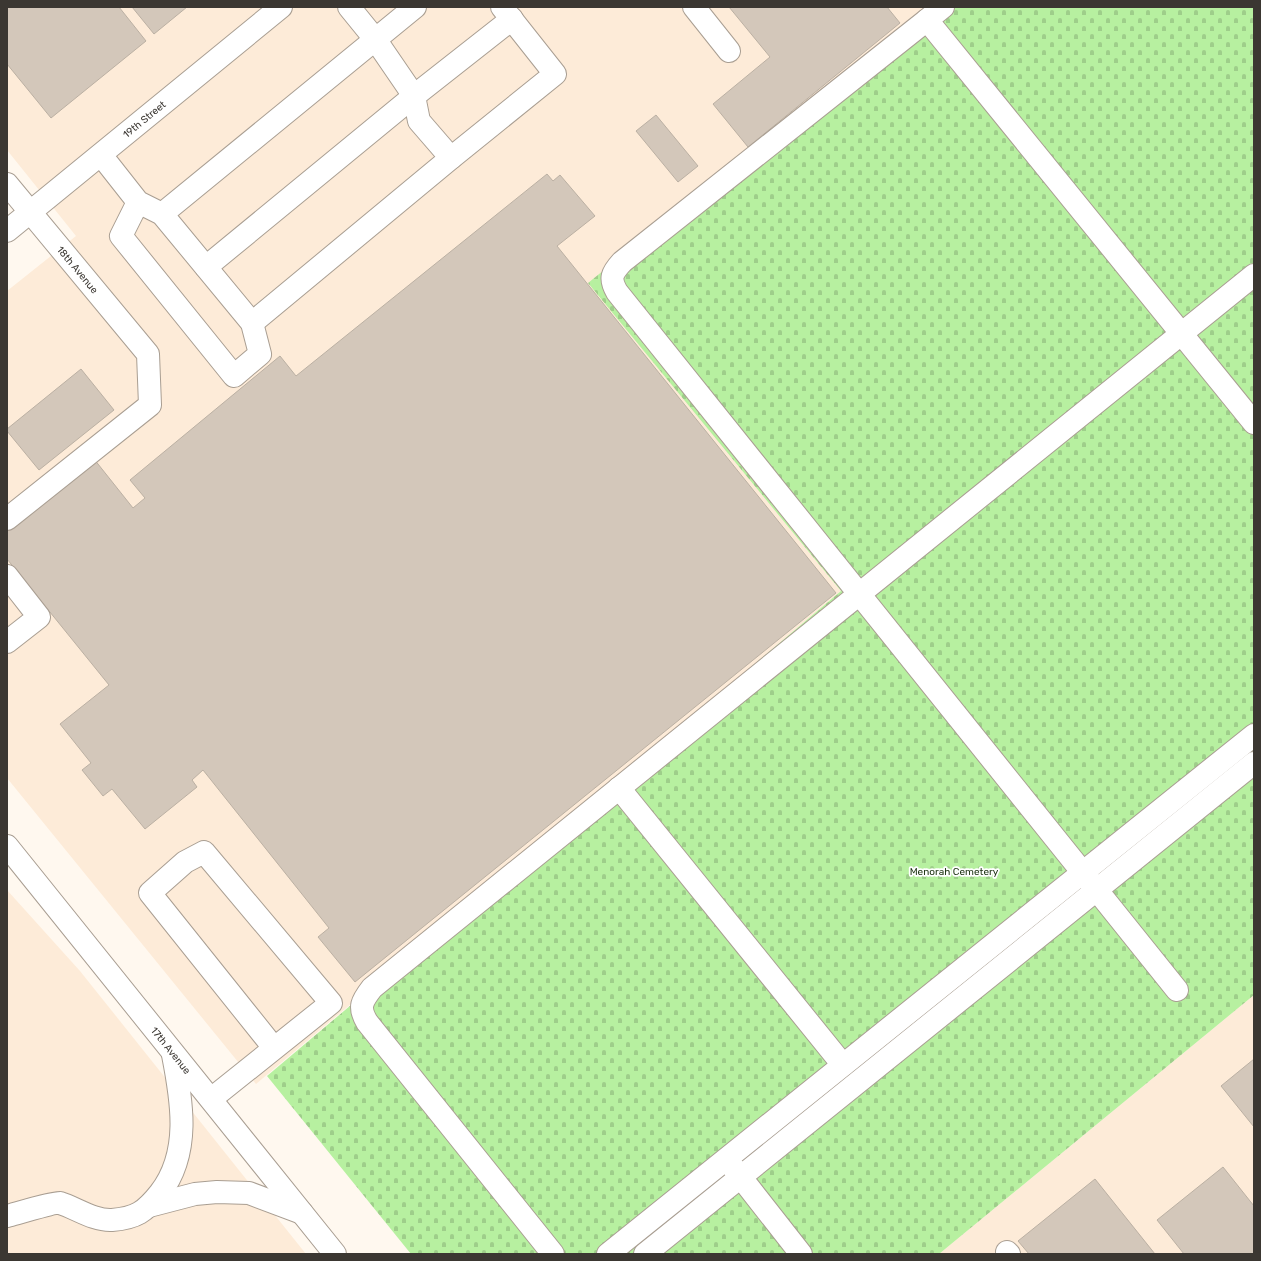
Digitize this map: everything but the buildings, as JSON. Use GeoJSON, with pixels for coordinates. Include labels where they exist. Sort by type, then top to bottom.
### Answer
{"type":"FeatureCollection","features":[{"type":"Feature","properties":{"kind":"street","name":"19th Street"},"geometry":{"type":"LineString","coordinates":[[7,231],[281,7]]}},
{"type":"Feature","properties":{"kind":"street"},"geometry":{"type":"LineString","coordinates":[[349,7],[375,39],[414,96],[419,121],[451,158]]}},
{"type":"Feature","properties":{"kind":"street"},"geometry":{"type":"LineString","coordinates":[[162,214],[415,7]]}},
{"type":"Feature","properties":{"kind":"street"},"geometry":{"type":"LineString","coordinates":[[694,7],[729,51]]}},
{"type":"Feature","properties":{"kind":"street"},"geometry":{"type":"LineString","coordinates":[[943,7],[622,262],[612,275],[612,285],[858,594],[1177,990]]}},
{"type":"Feature","properties":{"kind":"street"},"geometry":{"type":"LineString","coordinates":[[206,267],[414,96],[507,13],[555,74],[252,323]]}},
{"type":"Feature","properties":{"kind":"street"},"geometry":{"type":"LineString","coordinates":[[927,20],[1254,423]]}},
{"type":"Feature","properties":{"kind":"street"},"geometry":{"type":"LineString","coordinates":[[101,155],[138,202],[162,214],[252,323],[260,354],[234,376],[121,236],[138,202]]}},
{"type":"Feature","properties":{"kind":"street","name":"18th Avenue"},"geometry":{"type":"LineString","coordinates":[[7,184],[148,354],[150,405],[10,509]]}},
{"type":"Feature","properties":{"kind":"street"},"geometry":{"type":"LineString","coordinates":[[553,1254],[367,1022],[362,1014],[361,1005],[372,988],[1254,275]]}},
{"type":"Feature","properties":{"kind":"street"},"geometry":{"type":"LineString","coordinates":[[7,576],[39,617],[7,642]]}},
{"type":"Feature","properties":{"kind":"street"},"geometry":{"type":"LineString","coordinates":[[608,1254],[1254,735]]}},
{"type":"Feature","properties":{"kind":"street"},"geometry":{"type":"LineString","coordinates":[[645,1254],[1254,763]]}},
{"type":"Feature","properties":{"kind":"street"},"geometry":{"type":"LineString","coordinates":[[618,788],[842,1065]]}},
{"type":"Feature","properties":{"kind":"street","name":"17th Avenue"},"geometry":{"type":"LineString","coordinates":[[7,846],[335,1254]]}},
{"type":"Feature","properties":{"kind":"street"},"geometry":{"type":"LineString","coordinates":[[211,1099],[331,1003],[204,852],[185,862],[150,893],[274,1048]]}},
{"type":"Feature","properties":{"kind":"street"},"geometry":{"type":"LineString","coordinates":[[149,1206],[163,1188],[171,1174],[178,1158],[181,1138],[182,1110],[172,1050]]}},
{"type":"Feature","properties":{"kind":"street"},"geometry":{"type":"LineString","coordinates":[[726,1159],[801,1254]]}},
{"type":"Feature","properties":{"kind":"street"},"geometry":{"type":"LineString","coordinates":[[7,1216],[58,1203],[94,1217],[110,1220],[133,1216],[149,1206],[195,1194],[218,1192],[249,1192],[303,1214]]}},
{"type":"Feature","properties":{"kind":"shaded area"},"geometry":{"type":"Polygon","coordinates":[[[7,7],[929,7],[589,283],[841,591],[256,1084],[7,778],[7,291],[76,236],[7,150],[7,7]]]}},
{"type":"Feature","properties":{"kind":"shaded area"},"geometry":{"type":"Polygon","coordinates":[[[7,890],[80,971],[306,1254],[7,1254],[7,890]]]}},
{"type":"Feature","properties":{"kind":"shaded area"},"geometry":{"type":"Polygon","coordinates":[[[1254,995],[1254,1254],[939,1254],[1254,995]]]}},
{"type":"Feature","properties":{"kind":"green space","name":"Menorah Cemetery"},"geometry":{"type":"Polygon","coordinates":[[[929,7],[1254,7],[1254,995],[939,1254],[411,1254],[267,1076],[841,591],[588,283],[929,7]]]}}]}
